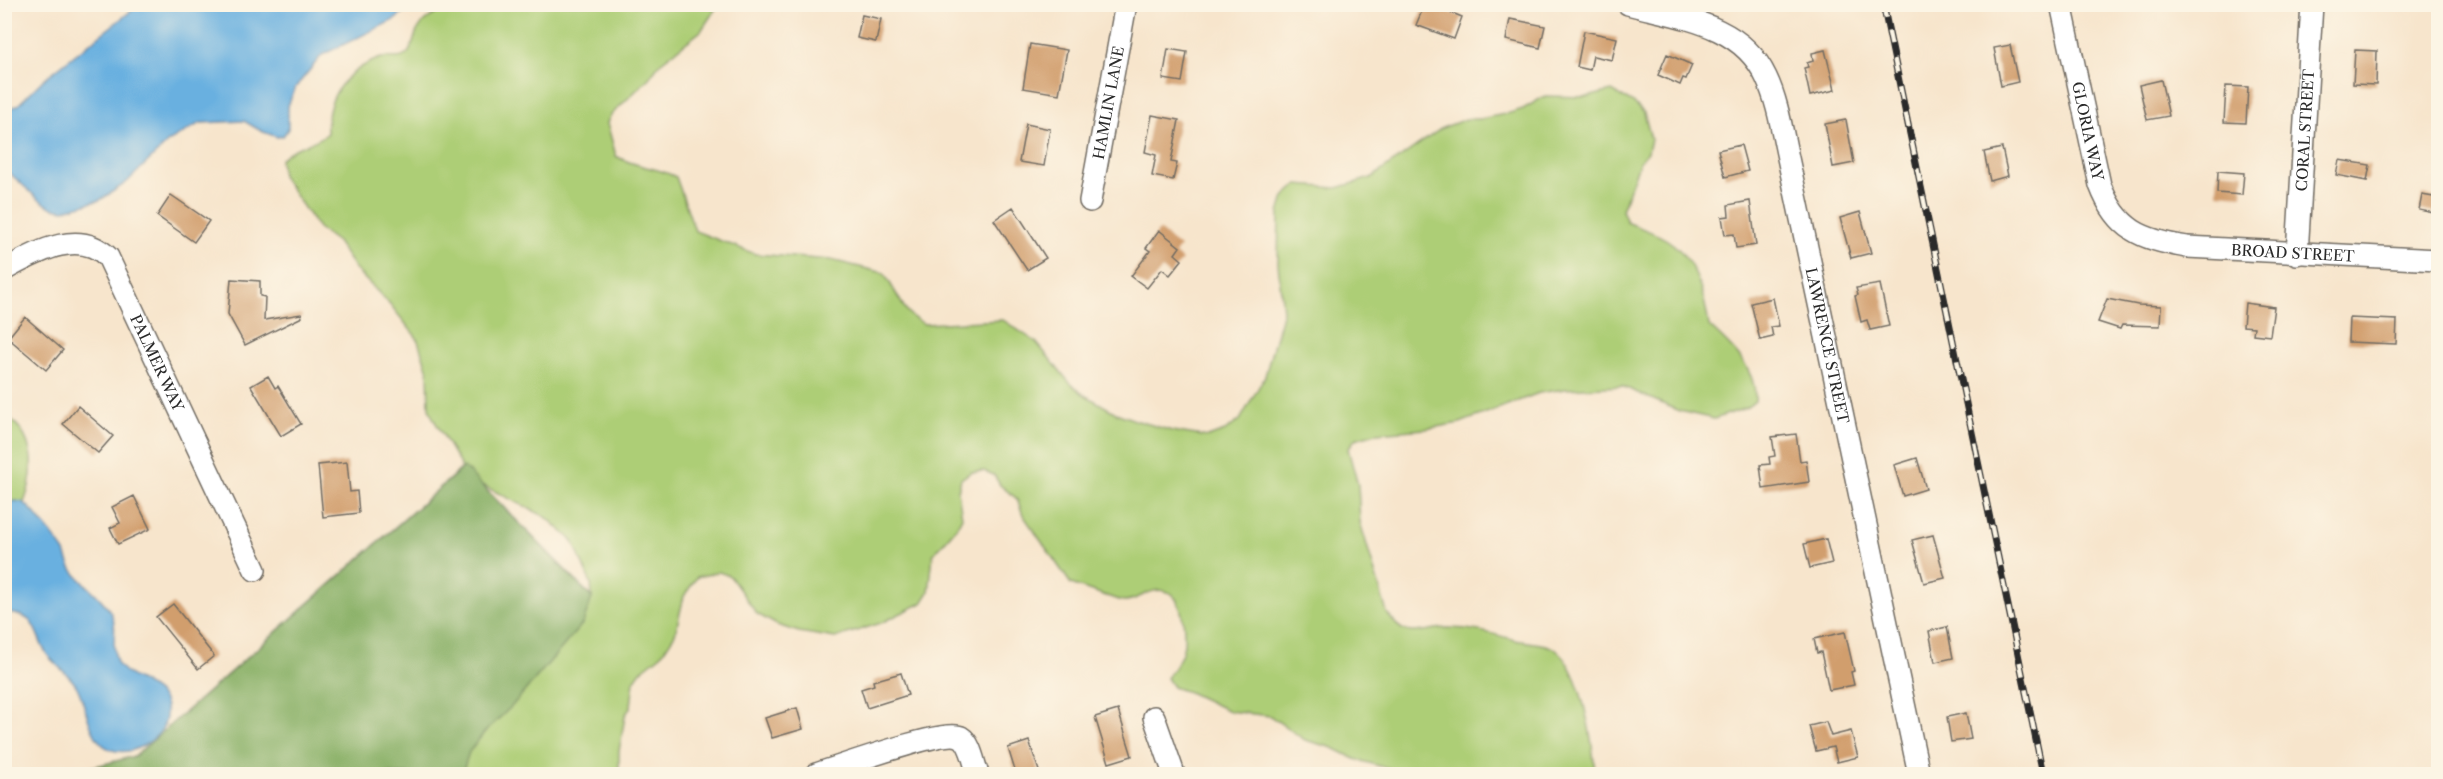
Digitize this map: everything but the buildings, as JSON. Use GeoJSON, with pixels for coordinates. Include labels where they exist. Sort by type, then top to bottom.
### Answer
{"type":"FeatureCollection","features":[{"type":"Feature","properties":{"kind":"street","name":"HAMLIN LANE"},"geometry":{"type":"LineString","coordinates":[[1090,201],[1126,4]]}},
{"type":"Feature","properties":{"kind":"street","name":"LAWRENCE STREET"},"geometry":{"type":"LineString","coordinates":[[1628,4],[1696,22],[1729,34],[1753,54],[1767,78],[1780,125],[1919,774]]}},
{"type":"Feature","properties":{"kind":"street","name":"GLORIA WAY"},"geometry":{"type":"LineString","coordinates":[[2061,4],[2100,185],[2110,208],[2119,219],[2129,229],[2148,239]]}},
{"type":"Feature","properties":{"kind":"street","name":"CORAL STREET"},"geometry":{"type":"LineString","coordinates":[[2297,254],[2312,4]]}},
{"type":"Feature","properties":{"kind":"street","name":"BROAD STREET"},"geometry":{"type":"LineString","coordinates":[[2148,239],[2187,247],[2439,260]]}},
{"type":"Feature","properties":{"kind":"street","name":"PALMER WAY"},"geometry":{"type":"LineString","coordinates":[[4,270],[42,252],[68,243],[87,244],[108,257],[255,570]]}},
{"type":"Feature","properties":{"kind":"street"},"geometry":{"type":"LineString","coordinates":[[1154,717],[1174,774]]}},
{"type":"Feature","properties":{"kind":"street"},"geometry":{"type":"LineString","coordinates":[[816,774],[932,738],[953,734],[963,739],[978,774]]}},
{"type":"Feature","properties":{"kind":"green space"},"geometry":{"type":"Polygon","coordinates":[[[507,4],[718,5],[701,31],[660,63],[649,78],[610,116],[607,123],[616,156],[676,177],[695,231],[755,254],[831,260],[884,273],[904,307],[912,317],[924,324],[1003,320],[1036,342],[1069,382],[1083,394],[1116,413],[1172,431],[1208,437],[1225,431],[1240,420],[1265,376],[1283,311],[1278,263],[1279,213],[1284,197],[1297,185],[1337,188],[1371,178],[1442,128],[1466,119],[1480,119],[1523,109],[1545,96],[1587,97],[1612,91],[1635,104],[1644,113],[1651,139],[1648,152],[1640,161],[1622,210],[1627,222],[1669,241],[1689,262],[1699,282],[1709,326],[1741,359],[1752,379],[1755,401],[1746,408],[1714,419],[1679,411],[1622,386],[1565,389],[1539,393],[1460,423],[1425,429],[1376,433],[1355,439],[1348,449],[1358,485],[1360,522],[1387,613],[1394,622],[1407,631],[1465,629],[1541,644],[1555,649],[1572,672],[1579,689],[1589,726],[1595,774],[1435,774],[1397,771],[1355,759],[1333,748],[1305,740],[1270,716],[1229,711],[1173,687],[1167,678],[1178,662],[1184,644],[1182,613],[1176,599],[1171,594],[1160,590],[1124,601],[1071,584],[1023,515],[1017,499],[1000,485],[994,475],[984,471],[971,472],[961,479],[958,491],[962,517],[956,528],[933,555],[929,592],[922,603],[881,623],[835,638],[799,632],[777,625],[757,614],[730,576],[719,572],[697,577],[684,596],[675,634],[661,655],[641,671],[634,681],[631,706],[625,716],[619,751],[619,774],[66,774],[135,756],[462,468],[429,408],[428,371],[417,338],[389,303],[356,270],[337,242],[318,228],[282,176],[280,160],[290,152],[327,134],[330,108],[334,97],[347,78],[368,63],[381,58],[398,58],[407,54],[419,27],[429,18],[448,8],[461,5],[501,6],[507,4]],[[482,485],[592,597],[591,584],[573,541],[546,517],[482,485]]]}},
{"type":"Feature","properties":{"kind":"green space"},"geometry":{"type":"Polygon","coordinates":[[[4,414],[22,432],[31,454],[30,479],[24,503],[15,501],[5,505],[4,414]]]}},
{"type":"Feature","properties":{"kind":"green space"},"geometry":{"type":"Polygon","coordinates":[[[464,467],[592,598],[583,623],[512,706],[484,733],[469,752],[462,774],[66,774],[135,756],[464,467]]]}},
{"type":"Feature","properties":{"kind":"water"},"geometry":{"type":"Polygon","coordinates":[[[140,4],[410,5],[396,19],[322,55],[295,88],[288,106],[288,129],[283,136],[277,137],[261,131],[244,121],[200,123],[168,142],[126,183],[100,200],[64,210],[52,208],[37,198],[5,169],[5,111],[18,105],[44,79],[140,4]]]}},
{"type":"Feature","properties":{"kind":"water"},"geometry":{"type":"Polygon","coordinates":[[[15,501],[28,506],[65,552],[74,572],[108,607],[114,625],[114,650],[117,662],[131,676],[150,686],[164,701],[166,711],[164,725],[155,737],[142,746],[133,750],[118,751],[108,748],[99,741],[93,732],[77,687],[46,653],[30,621],[5,612],[5,505],[15,501]]]}},
{"type":"Feature","properties":{"kind":"railway"},"geometry":{"type":"LineString","coordinates":[[1883,4],[2043,774]]}}]}
